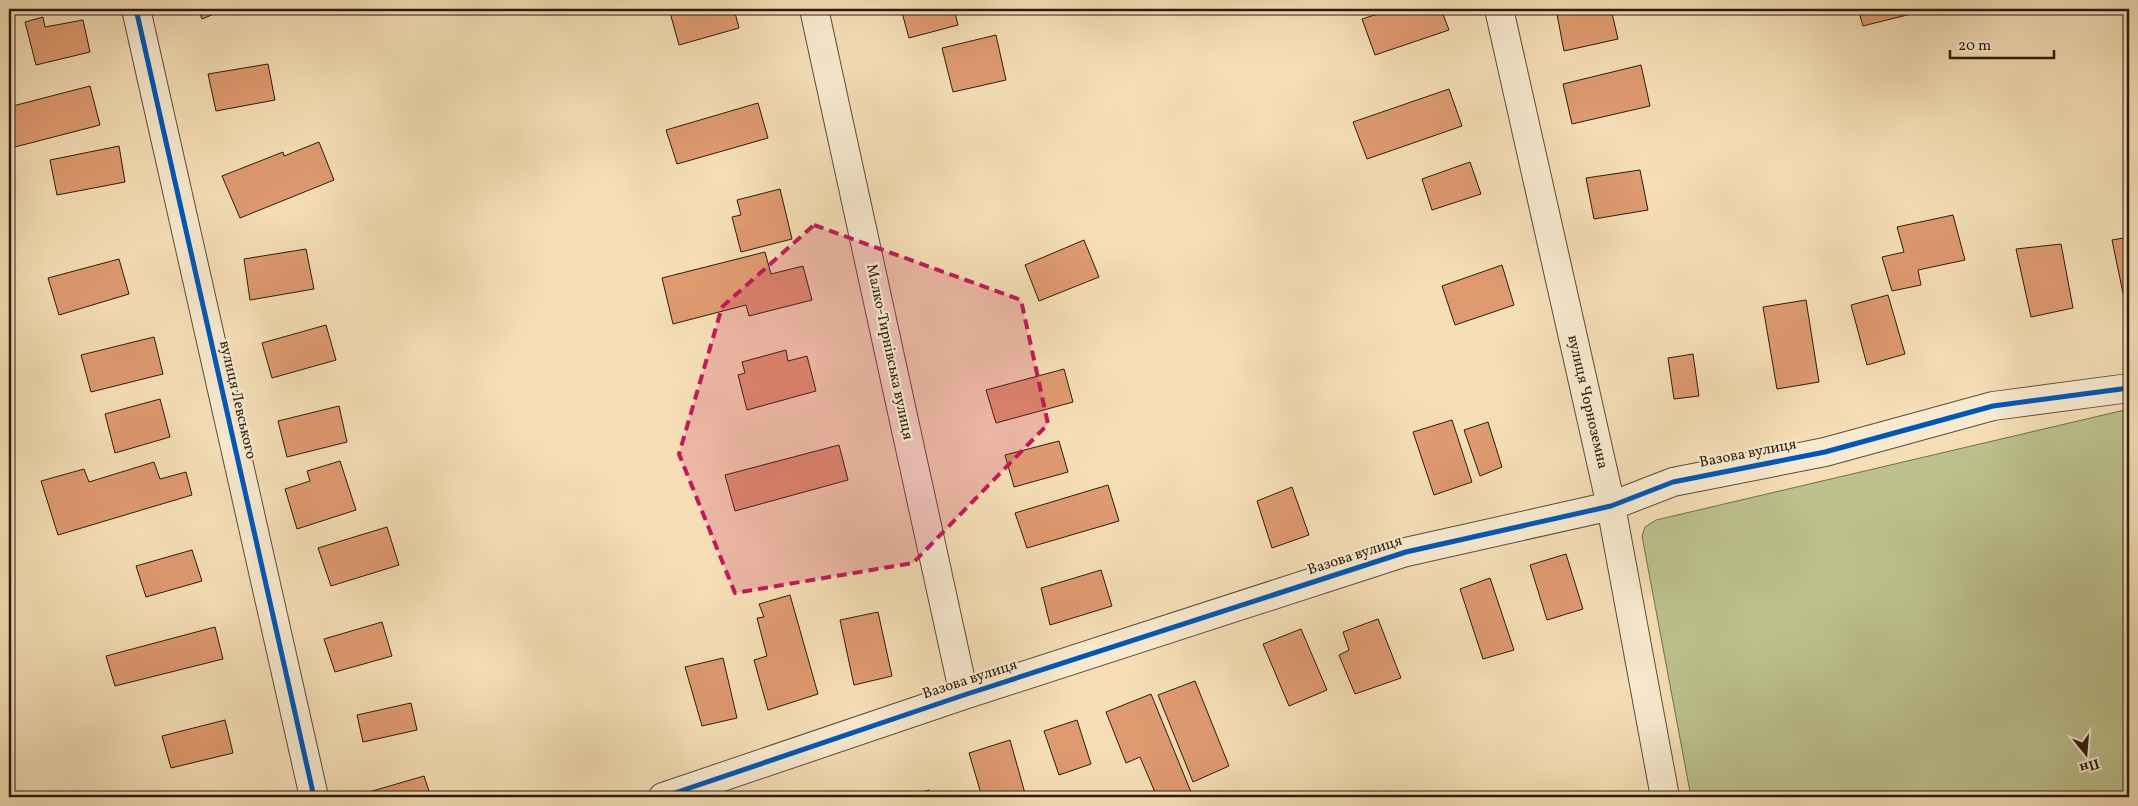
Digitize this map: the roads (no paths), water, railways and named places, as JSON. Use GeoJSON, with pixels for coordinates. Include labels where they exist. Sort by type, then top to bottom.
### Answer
{"type":"FeatureCollection","features":[{"type":"Feature","properties":{"kind":"street","name":"вулиця Левського"},"geometry":{"type":"LineString","coordinates":[[136,9],[314,797]]}},
{"type":"Feature","properties":{"kind":"street","name":"Малко-Тирнівська вулиця"},"geometry":{"type":"LineString","coordinates":[[814,9],[964,695]]}},
{"type":"Feature","properties":{"kind":"street","name":"вулиця Чорноземна"},"geometry":{"type":"LineString","coordinates":[[1500,9],[1611,506],[1665,797]]}},
{"type":"Feature","properties":{"kind":"street","name":"Вазова вулиця"},"geometry":{"type":"LineString","coordinates":[[663,797],[964,695],[1406,552],[1611,506],[1673,482],[1825,452],[1993,406],[2129,388]]}}]}
